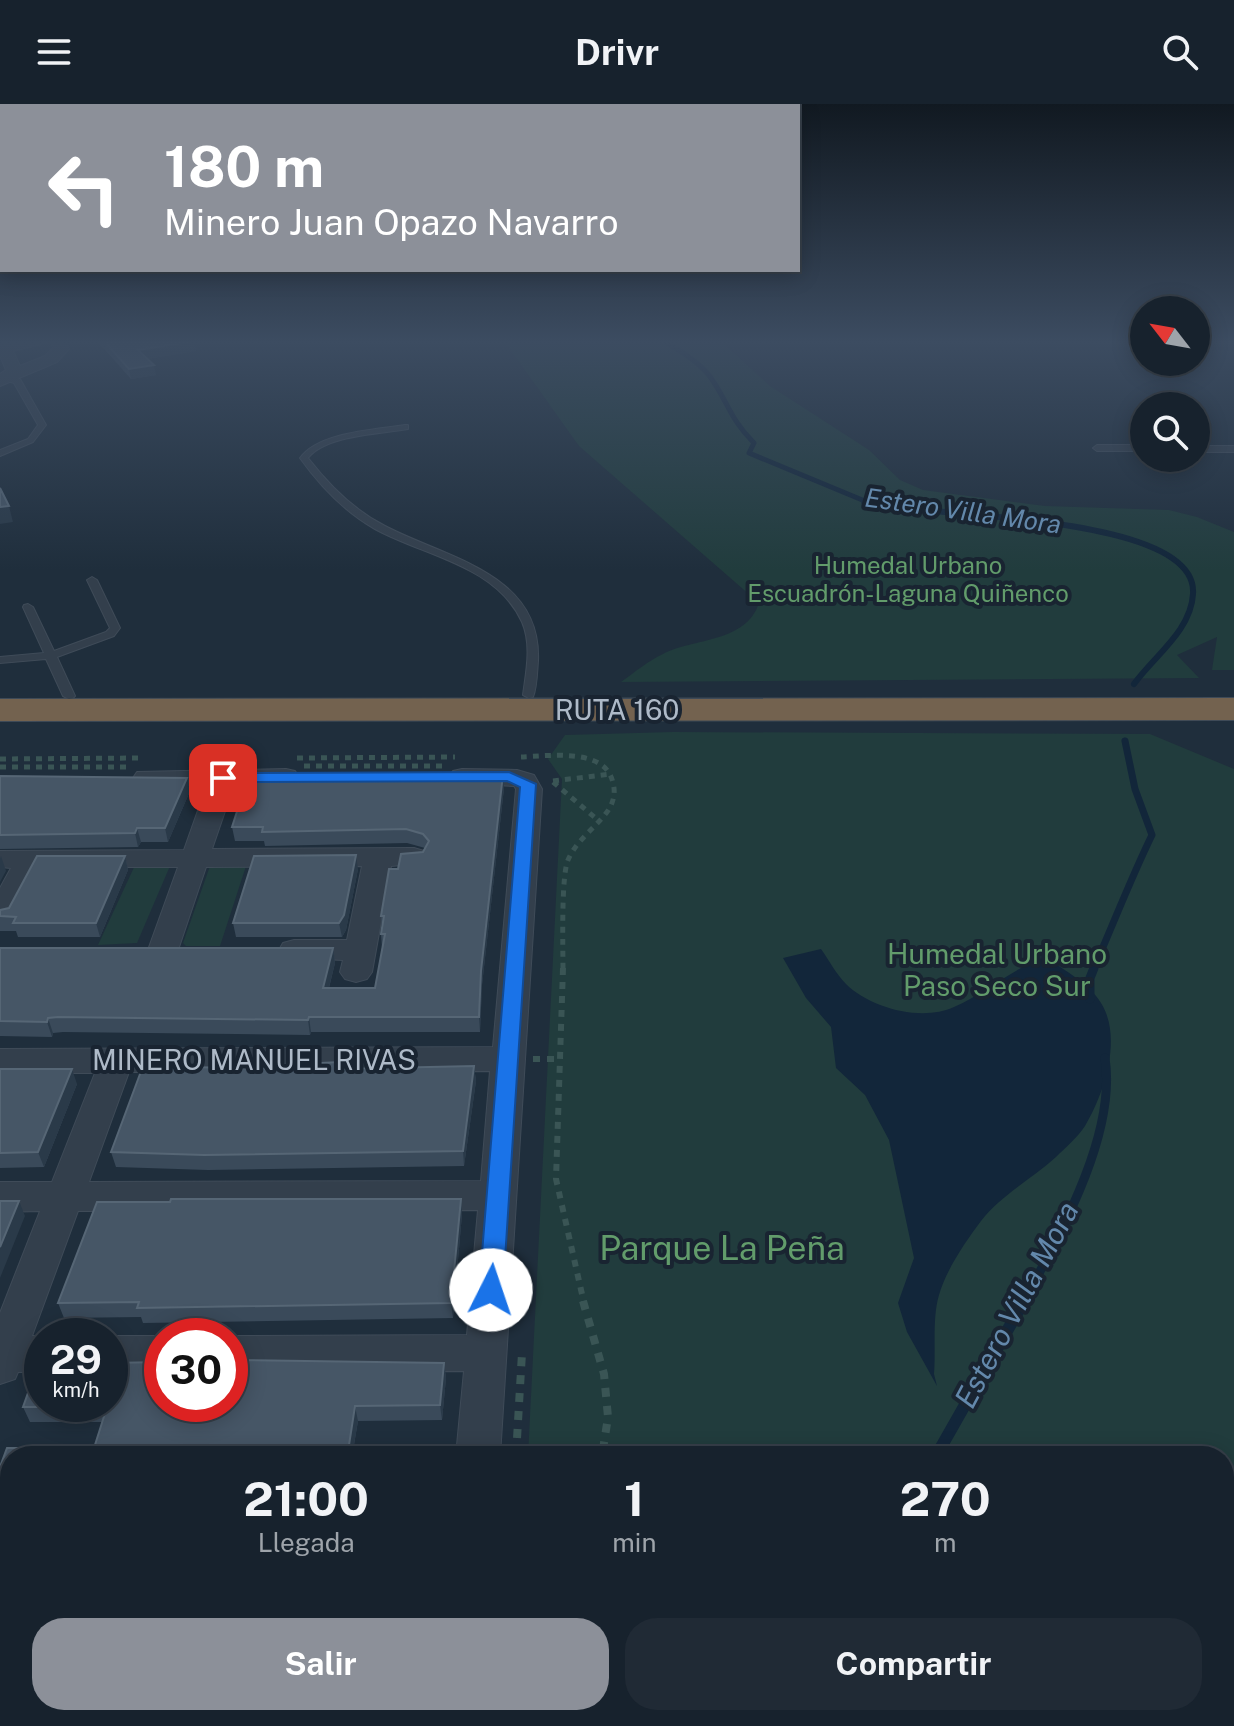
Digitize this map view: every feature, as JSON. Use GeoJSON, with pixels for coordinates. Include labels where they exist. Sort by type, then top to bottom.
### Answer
{"type":"FeatureCollection","features":[{"type":"Feature","properties":{"kind":"highway","name":"RUTA 160"},"geometry":{"type":"LineString","coordinates":[[0,696],[1234,694]]}},
{"type":"Feature","properties":{"kind":"highway","name":"RUTA 160"},"geometry":{"type":"LineString","coordinates":[[0,710],[1234,709]]}},
{"type":"Feature","properties":{"kind":"street"},"geometry":{"type":"LineString","coordinates":[[133,768],[223,778],[310,772]]}},
{"type":"Feature","properties":{"kind":"street"},"geometry":{"type":"LineString","coordinates":[[438,771],[537,778]]}},
{"type":"Feature","properties":{"kind":"street"},"geometry":{"type":"LineString","coordinates":[[163,950],[223,778]]}},
{"type":"Feature","properties":{"kind":"street"},"geometry":{"type":"LineString","coordinates":[[480,1446],[504,1349],[498,1195],[530,1059],[529,789],[537,778]]}},
{"type":"Feature","properties":{"kind":"street"},"geometry":{"type":"LineString","coordinates":[[269,950],[358,961],[378,857]]}},
{"type":"Feature","properties":{"kind":"street"},"geometry":{"type":"LineString","coordinates":[[0,914],[18,858],[414,857]]}},
{"type":"Feature","properties":{"kind":"street","name":"MINERO MANUEL RIVAS"},"geometry":{"type":"LineString","coordinates":[[0,1061],[530,1059]]}},
{"type":"Feature","properties":{"kind":"street"},"geometry":{"type":"LineString","coordinates":[[12,1357],[65,1197],[117,1060]]}},
{"type":"Feature","properties":{"kind":"street"},"geometry":{"type":"LineString","coordinates":[[0,1197],[498,1195]]}},
{"type":"Feature","properties":{"kind":"street"},"geometry":{"type":"LineString","coordinates":[[248,1354],[504,1349]]}},
{"type":"Feature","properties":{"kind":"lane"},"geometry":{"type":"LineString","coordinates":[[0,453],[30,441],[39,433],[42,425],[38,418]]}},
{"type":"Feature","properties":{"kind":"lane"},"geometry":{"type":"LineString","coordinates":[[405,427],[323,443],[308,450],[304,458],[369,521],[461,563],[512,599],[531,633],[529,695]]}},
{"type":"Feature","properties":{"kind":"lane"},"geometry":{"type":"LineString","coordinates":[[1097,448],[1130,448]]}},
{"type":"Feature","properties":{"kind":"lane"},"geometry":{"type":"LineString","coordinates":[[1210,449],[1234,449]]}},
{"type":"Feature","properties":{"kind":"lane"},"geometry":{"type":"LineString","coordinates":[[0,660],[53,655],[104,638],[115,628],[92,580]]}},
{"type":"Feature","properties":{"kind":"lane"},"geometry":{"type":"LineString","coordinates":[[28,607],[53,655],[69,696]]}},
{"type":"Feature","properties":{"kind":"path"},"geometry":{"type":"LineString","coordinates":[[286,758],[462,757]]}},
{"type":"Feature","properties":{"kind":"path"},"geometry":{"type":"LineString","coordinates":[[537,778],[588,758],[600,763],[611,774],[614,795],[599,821],[571,852],[566,864],[556,1179],[590,1331],[604,1374],[608,1417],[604,1446]]}},
{"type":"Feature","properties":{"kind":"path"},"geometry":{"type":"LineString","coordinates":[[0,759],[133,768]]}},
{"type":"Feature","properties":{"kind":"path"},"geometry":{"type":"LineString","coordinates":[[0,767],[133,768]]}},
{"type":"Feature","properties":{"kind":"path"},"geometry":{"type":"LineString","coordinates":[[310,772],[438,771]]}},
{"type":"Feature","properties":{"kind":"path"},"geometry":{"type":"LineString","coordinates":[[537,778],[611,774]]}},
{"type":"Feature","properties":{"kind":"path"},"geometry":{"type":"LineString","coordinates":[[537,778],[599,821]]}},
{"type":"Feature","properties":{"kind":"path"},"geometry":{"type":"LineString","coordinates":[[530,1059],[560,1059]]}},
{"type":"Feature","properties":{"kind":"path"},"geometry":{"type":"LineString","coordinates":[[504,1349],[515,1446]]}},
{"type":"Feature","properties":{"kind":"green space","name":"Humedal Urbano Escuadrón-Laguna Quiñenco"},"geometry":{"type":"Polygon","coordinates":[[[559,418],[819,418],[869,450],[900,480],[923,490],[1045,506],[1169,510],[1197,517],[1234,532],[1234,670],[1212,670],[1217,637],[1177,655],[1199,678],[621,682],[663,654],[717,638],[743,626],[759,603],[579,446],[559,418]]]}},
{"type":"Feature","properties":{"kind":"green space","name":"Humedal Urbano Paso Seco Sur"},"geometry":{"type":"Polygon","coordinates":[[[673,732],[1150,734],[1234,769],[1234,1446],[529,1446],[562,779],[548,759],[565,735],[673,732]]]}},
{"type":"Feature","properties":{"kind":"green space"},"geometry":{"type":"Polygon","coordinates":[[[136,863],[170,866],[137,943],[98,945],[136,863]]]}},
{"type":"Feature","properties":{"kind":"green space"},"geometry":{"type":"Polygon","coordinates":[[[247,863],[220,946],[186,946],[183,943],[210,866],[247,863]]]}},
{"type":"Feature","properties":{"kind":"water"},"geometry":{"type":"Polygon","coordinates":[[[821,949],[842,980],[856,992],[882,1006],[912,1013],[954,1007],[1045,957],[1090,989],[1107,1017],[1111,1049],[1108,1066],[1099,1098],[1085,1126],[1056,1157],[989,1211],[946,1276],[936,1314],[934,1374],[937,1386],[907,1332],[898,1303],[914,1258],[889,1140],[865,1095],[836,1068],[831,1027],[806,998],[783,958],[821,949]]]}},
{"type":"Feature","properties":{"kind":"building"},"geometry":{"type":"Polygon","coordinates":[[[0,488],[9,506],[0,507],[0,488]]]}},
{"type":"Feature","properties":{"kind":"building"},"geometry":{"type":"Polygon","coordinates":[[[249,774],[503,774],[481,971],[479,1017],[309,1017],[308,1020],[58,1017],[48,1018],[47,1022],[0,1021],[0,948],[333,948],[323,988],[375,988],[385,934],[381,934],[384,916],[381,916],[389,869],[398,869],[401,854],[423,852],[429,841],[423,834],[406,829],[262,832],[263,827],[232,827],[249,774]]]}},
{"type":"Feature","properties":{"kind":"building"},"geometry":{"type":"Polygon","coordinates":[[[0,776],[187,778],[165,828],[137,828],[135,833],[0,835],[0,776]]]}},
{"type":"Feature","properties":{"kind":"building"},"geometry":{"type":"Polygon","coordinates":[[[356,855],[344,915],[339,923],[233,923],[254,856],[356,855]]]}},
{"type":"Feature","properties":{"kind":"building"},"geometry":{"type":"Polygon","coordinates":[[[37,856],[125,856],[96,923],[13,923],[16,917],[0,916],[0,910],[9,908],[37,856]]]}},
{"type":"Feature","properties":{"kind":"building"},"geometry":{"type":"Polygon","coordinates":[[[340,1062],[338,1069],[474,1066],[463,1151],[204,1155],[111,1152],[143,1066],[278,1069],[279,1065],[340,1062]]]}},
{"type":"Feature","properties":{"kind":"building"},"geometry":{"type":"Polygon","coordinates":[[[0,1069],[72,1069],[38,1152],[0,1153],[0,1069]]]}},
{"type":"Feature","properties":{"kind":"building"},"geometry":{"type":"Polygon","coordinates":[[[171,1199],[461,1199],[451,1303],[137,1308],[139,1302],[58,1303],[97,1202],[170,1202],[171,1199]]]}},
{"type":"Feature","properties":{"kind":"building"},"geometry":{"type":"Polygon","coordinates":[[[0,1201],[19,1201],[0,1247],[0,1201]]]}},
{"type":"Feature","properties":{"kind":"building"},"geometry":{"type":"Polygon","coordinates":[[[248,1360],[444,1363],[440,1405],[355,1406],[349,1445],[437,1446],[95,1446],[102,1422],[128,1422],[128,1363],[144,1362],[144,1422],[248,1422],[248,1360]]]}},
{"type":"Feature","properties":{"kind":"waterway","name":"Estero Villa Mora"},"geometry":{"type":"LineString","coordinates":[[734,418],[754,443],[749,453],[869,503]]}},
{"type":"Feature","properties":{"kind":"waterway","name":"Estero Villa Mora"},"geometry":{"type":"LineString","coordinates":[[864,502],[869,503]]}},
{"type":"Feature","properties":{"kind":"waterway","name":"Estero Villa Mora"},"geometry":{"type":"LineString","coordinates":[[869,503],[1052,523],[1107,533],[1152,547],[1183,567],[1193,594],[1186,620],[1134,684]]}},
{"type":"Feature","properties":{"kind":"waterway","name":"Estero Villa Mora"},"geometry":{"type":"LineString","coordinates":[[1093,970],[1152,835],[1135,789],[1125,741]]}},
{"type":"Feature","properties":{"kind":"waterway","name":"Estero Villa Mora"},"geometry":{"type":"LineString","coordinates":[[1090,999],[1090,978],[1094,968]]}},
{"type":"Feature","properties":{"kind":"waterway","name":"Estero Villa Mora"},"geometry":{"type":"LineString","coordinates":[[1023,1303],[1068,1216],[1094,1152],[1106,1088],[1105,1058]]}},
{"type":"Feature","properties":{"kind":"waterway","name":"Estero Villa Mora"},"geometry":{"type":"LineString","coordinates":[[942,1446],[1024,1301]]}},
{"type":"Feature","properties":{"kind":"route"},"geometry":{"type":"LineString","coordinates":[[223,778],[509,777],[528,784],[491,1290]]}},
{"type":"Feature","properties":{"kind":"park label","name":"Parque La Peña"},"geometry":{"type":"Point","coordinates":[722,1248]}}]}
